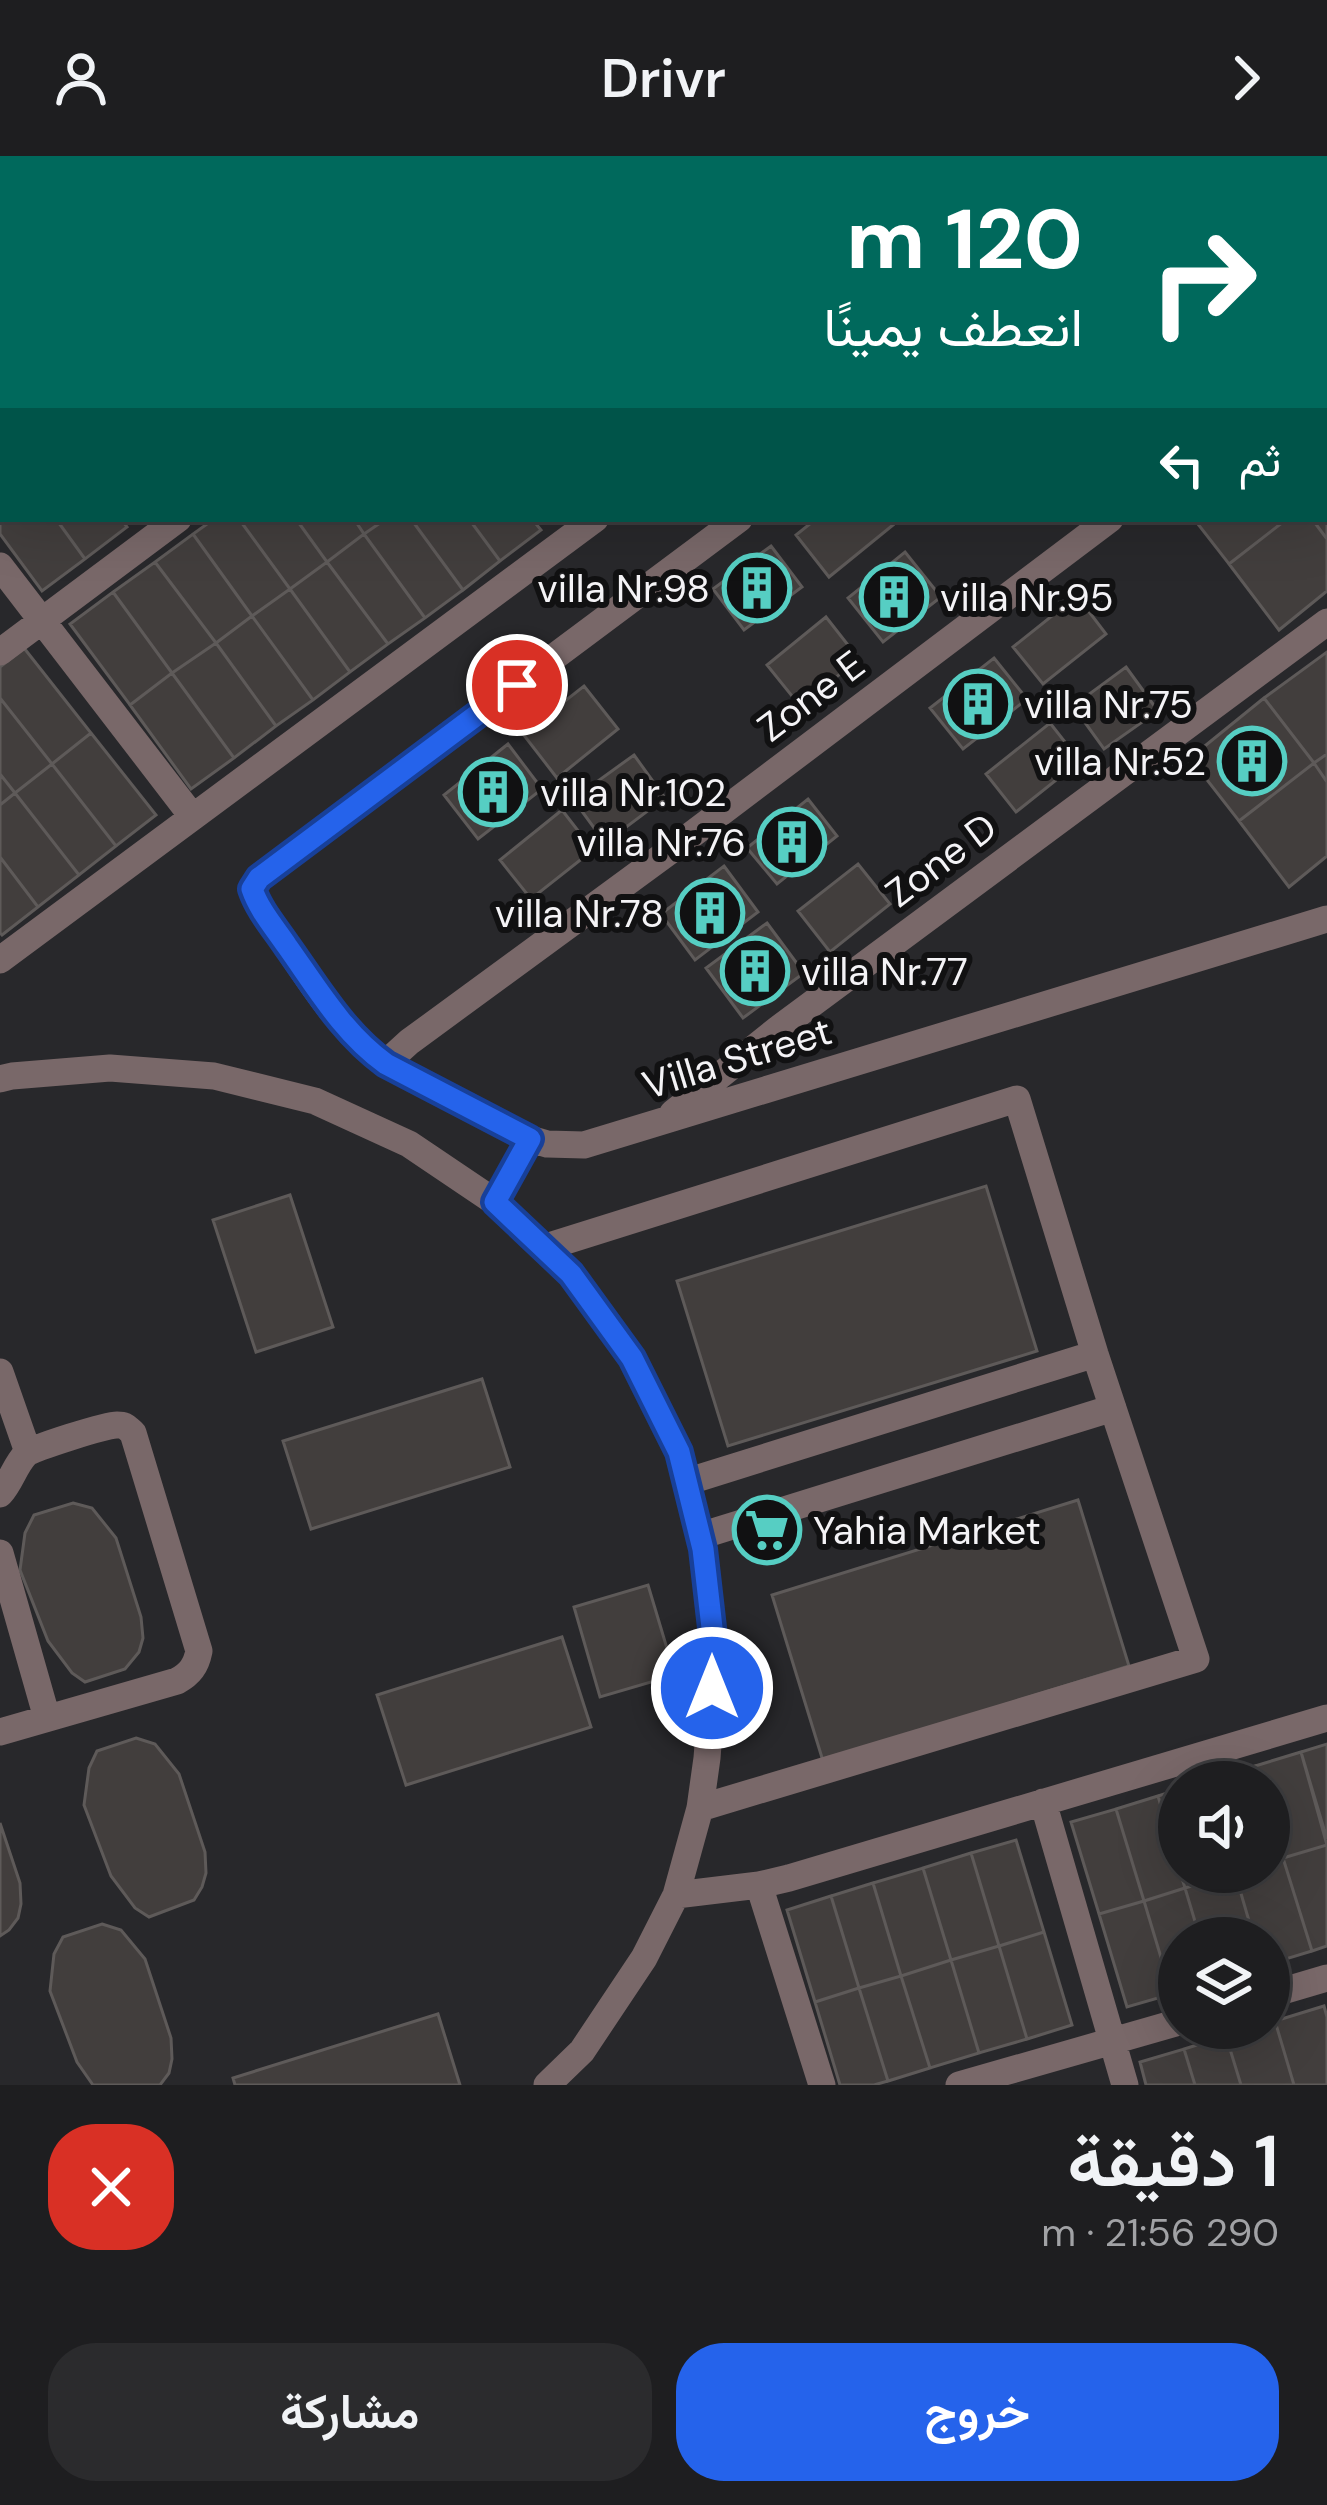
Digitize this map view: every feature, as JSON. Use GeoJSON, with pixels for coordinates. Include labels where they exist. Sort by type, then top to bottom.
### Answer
{"type":"FeatureCollection","features":[{"type":"Feature","properties":{"kind":"street"},"geometry":{"type":"LineString","coordinates":[[0,652],[174,522]]}},
{"type":"Feature","properties":{"kind":"street"},"geometry":{"type":"LineString","coordinates":[[0,960],[592,522]]}},
{"type":"Feature","properties":{"kind":"street","name":"Villa Street"},"geometry":{"type":"LineString","coordinates":[[735,522],[259,878],[252,889],[262,910],[344,1025],[386,1064],[530,1139],[584,1144],[1327,919]]}},
{"type":"Feature","properties":{"kind":"street","name":"Zone E"},"geometry":{"type":"LineString","coordinates":[[386,1064],[409,1042],[1106,522]]}},
{"type":"Feature","properties":{"kind":"street"},"geometry":{"type":"LineString","coordinates":[[0,566],[192,815]]}},
{"type":"Feature","properties":{"kind":"street","name":"Zone D"},"geometry":{"type":"LineString","coordinates":[[662,1121],[778,1029],[1327,622]]}},
{"type":"Feature","properties":{"kind":"street"},"geometry":{"type":"LineString","coordinates":[[1291,930],[1327,900]]}},
{"type":"Feature","properties":{"kind":"street"},"geometry":{"type":"LineString","coordinates":[[4,1071],[110,1067],[214,1076],[315,1101],[410,1144],[495,1202],[571,1274],[632,1358],[679,1452],[700,1536],[715,1654],[707,1758],[700,1808],[676,1895],[644,1958],[582,2051],[547,2085]]}},
{"type":"Feature","properties":{"kind":"street"},"geometry":{"type":"LineString","coordinates":[[543,1248],[1017,1099],[1196,1659],[700,1808]]}},
{"type":"Feature","properties":{"kind":"street"},"geometry":{"type":"LineString","coordinates":[[495,1202],[530,1139]]}},
{"type":"Feature","properties":{"kind":"street"},"geometry":{"type":"LineString","coordinates":[[686,1481],[1096,1354]]}},
{"type":"Feature","properties":{"kind":"street"},"geometry":{"type":"LineString","coordinates":[[0,1372],[28,1452]]}},
{"type":"Feature","properties":{"kind":"street"},"geometry":{"type":"LineString","coordinates":[[700,1536],[1113,1408]]}},
{"type":"Feature","properties":{"kind":"street"},"geometry":{"type":"LineString","coordinates":[[0,1494],[28,1452],[113,1425],[128,1427],[199,1652],[188,1675],[177,1681],[0,1732]]}},
{"type":"Feature","properties":{"kind":"street"},"geometry":{"type":"LineString","coordinates":[[0,1553],[47,1718]]}},
{"type":"Feature","properties":{"kind":"street"},"geometry":{"type":"LineString","coordinates":[[676,1895],[759,1885],[1327,1718]]}},
{"type":"Feature","properties":{"kind":"street"},"geometry":{"type":"LineString","coordinates":[[1043,1802],[1125,2085]]}},
{"type":"Feature","properties":{"kind":"street"},"geometry":{"type":"LineString","coordinates":[[759,1885],[822,2085]]}},
{"type":"Feature","properties":{"kind":"street"},"geometry":{"type":"LineString","coordinates":[[1290,1989],[1327,1978]]}},
{"type":"Feature","properties":{"kind":"street"},"geometry":{"type":"LineString","coordinates":[[959,2085],[1158,2028]]}},
{"type":"Feature","properties":{"kind":"building"},"geometry":{"type":"Polygon","coordinates":[[[0,522],[58,522],[85,559],[42,591],[0,534],[0,522]]]}},
{"type":"Feature","properties":{"kind":"building"},"geometry":{"type":"Polygon","coordinates":[[[58,522],[123,522],[127,527],[85,559],[58,522]]]}},
{"type":"Feature","properties":{"kind":"building"},"geometry":{"type":"Polygon","coordinates":[[[210,522],[241,522],[290,589],[252,616],[193,534],[210,522]]]}},
{"type":"Feature","properties":{"kind":"building"},"geometry":{"type":"Polygon","coordinates":[[[241,522],[298,522],[327,562],[290,589],[241,522]]]}},
{"type":"Feature","properties":{"kind":"building"},"geometry":{"type":"Polygon","coordinates":[[[298,522],[356,522],[364,534],[327,562],[298,522]]]}},
{"type":"Feature","properties":{"kind":"building"},"geometry":{"type":"Polygon","coordinates":[[[356,522],[382,522],[364,534],[356,522]]]}},
{"type":"Feature","properties":{"kind":"building"},"geometry":{"type":"Polygon","coordinates":[[[382,522],[413,522],[463,590],[425,618],[364,534],[382,522]]]}},
{"type":"Feature","properties":{"kind":"building"},"geometry":{"type":"Polygon","coordinates":[[[413,522],[471,522],[500,561],[463,590],[413,522]]]}},
{"type":"Feature","properties":{"kind":"building"},"geometry":{"type":"Polygon","coordinates":[[[471,522],[534,522],[541,530],[500,561],[471,522]]]}},
{"type":"Feature","properties":{"kind":"building"},"geometry":{"type":"Polygon","coordinates":[[[812,522],[893,525],[829,577],[796,535],[812,522]]]}},
{"type":"Feature","properties":{"kind":"building"},"geometry":{"type":"Polygon","coordinates":[[[1196,522],[1283,522],[1229,564],[1196,522]]]}},
{"type":"Feature","properties":{"kind":"building"},"geometry":{"type":"Polygon","coordinates":[[[1283,522],[1314,522],[1327,539],[1327,591],[1279,630],[1229,564],[1283,522]]]}},
{"type":"Feature","properties":{"kind":"building"},"geometry":{"type":"Polygon","coordinates":[[[1314,522],[1327,522],[1327,539],[1314,522]]]}},
{"type":"Feature","properties":{"kind":"building"},"geometry":{"type":"Polygon","coordinates":[[[193,534],[252,616],[216,643],[155,562],[193,534]]]}},
{"type":"Feature","properties":{"kind":"building"},"geometry":{"type":"Polygon","coordinates":[[[364,534],[425,618],[388,644],[327,562],[364,534]]]}},
{"type":"Feature","properties":{"kind":"building","name":"villa Nr.98"},"geometry":{"type":"Polygon","coordinates":[[[771,546],[802,587],[744,630],[713,589],[771,546]]]}},
{"type":"Feature","properties":{"kind":"building","name":"villa Nr.95"},"geometry":{"type":"Polygon","coordinates":[[[905,552],[941,597],[883,642],[848,598],[905,552]]]}},
{"type":"Feature","properties":{"kind":"building"},"geometry":{"type":"Polygon","coordinates":[[[155,562],[216,643],[172,673],[113,592],[155,562]]]}},
{"type":"Feature","properties":{"kind":"building"},"geometry":{"type":"Polygon","coordinates":[[[327,562],[388,644],[350,672],[290,589],[327,562]]]}},
{"type":"Feature","properties":{"kind":"building"},"geometry":{"type":"Polygon","coordinates":[[[290,589],[350,672],[313,700],[252,616],[290,589]]]}},
{"type":"Feature","properties":{"kind":"building"},"geometry":{"type":"Polygon","coordinates":[[[113,592],[172,673],[130,705],[70,624],[113,592]]]}},
{"type":"Feature","properties":{"kind":"building"},"geometry":{"type":"Polygon","coordinates":[[[1077,596],[1106,634],[1043,684],[1013,647],[1077,596]]]}},
{"type":"Feature","properties":{"kind":"building"},"geometry":{"type":"Polygon","coordinates":[[[252,616],[313,700],[276,726],[216,643],[252,616]]]}},
{"type":"Feature","properties":{"kind":"building"},"geometry":{"type":"Polygon","coordinates":[[[826,617],[859,659],[800,706],[767,665],[826,617]]]}},
{"type":"Feature","properties":{"kind":"building"},"geometry":{"type":"Polygon","coordinates":[[[216,643],[276,726],[234,758],[172,673],[216,643]]]}},
{"type":"Feature","properties":{"kind":"building"},"geometry":{"type":"Polygon","coordinates":[[[24,648],[91,733],[52,764],[0,698],[0,667],[24,648]]]}},
{"type":"Feature","properties":{"kind":"building"},"geometry":{"type":"Polygon","coordinates":[[[1327,652],[1327,754],[1314,763],[1264,698],[1327,652]]]}},
{"type":"Feature","properties":{"kind":"building","name":"villa Nr.75"},"geometry":{"type":"Polygon","coordinates":[[[994,658],[1027,699],[963,749],[930,708],[994,658]]]}},
{"type":"Feature","properties":{"kind":"building"},"geometry":{"type":"Polygon","coordinates":[[[1126,667],[1158,711],[1104,749],[1073,706],[1126,667]]]}},
{"type":"Feature","properties":{"kind":"building"},"geometry":{"type":"Polygon","coordinates":[[[172,673],[234,758],[191,789],[130,705],[172,673]]]}},
{"type":"Feature","properties":{"kind":"building"},"geometry":{"type":"Polygon","coordinates":[[[584,686],[618,729],[557,778],[523,734],[584,686]]]}},
{"type":"Feature","properties":{"kind":"building"},"geometry":{"type":"Polygon","coordinates":[[[0,698],[52,764],[15,793],[0,774],[0,698]]]}},
{"type":"Feature","properties":{"kind":"building","name":"villa Nr.52"},"geometry":{"type":"Polygon","coordinates":[[[1264,698],[1314,763],[1239,821],[1190,758],[1264,698]]]}},
{"type":"Feature","properties":{"kind":"building"},"geometry":{"type":"Polygon","coordinates":[[[1050,723],[1080,761],[1016,812],[986,774],[1050,723]]]}},
{"type":"Feature","properties":{"kind":"building"},"geometry":{"type":"Polygon","coordinates":[[[91,733],[156,815],[116,846],[52,764],[91,733]]]}},
{"type":"Feature","properties":{"kind":"building","name":"villa Nr.102"},"geometry":{"type":"Polygon","coordinates":[[[508,744],[542,789],[478,839],[444,795],[508,744]]]}},
{"type":"Feature","properties":{"kind":"building"},"geometry":{"type":"Polygon","coordinates":[[[1327,754],[1327,782],[1314,763],[1327,754]]]}},
{"type":"Feature","properties":{"kind":"building"},"geometry":{"type":"Polygon","coordinates":[[[634,755],[665,798],[605,843],[573,799],[634,755]]]}},
{"type":"Feature","properties":{"kind":"building"},"geometry":{"type":"Polygon","coordinates":[[[1314,763],[1327,782],[1327,856],[1289,887],[1239,821],[1314,763]]]}},
{"type":"Feature","properties":{"kind":"building"},"geometry":{"type":"Polygon","coordinates":[[[52,764],[116,846],[79,875],[15,793],[52,764]]]}},
{"type":"Feature","properties":{"kind":"building"},"geometry":{"type":"Polygon","coordinates":[[[0,774],[15,793],[0,805],[0,774]]]}},
{"type":"Feature","properties":{"kind":"building"},"geometry":{"type":"Polygon","coordinates":[[[15,793],[79,875],[38,907],[0,857],[0,805],[15,793]]]}},
{"type":"Feature","properties":{"kind":"building","name":"villa Nr.76"},"geometry":{"type":"Polygon","coordinates":[[[808,799],[837,836],[777,884],[747,848],[808,799]]]}},
{"type":"Feature","properties":{"kind":"building"},"geometry":{"type":"Polygon","coordinates":[[[562,810],[593,850],[531,899],[500,860],[562,810]]]}},
{"type":"Feature","properties":{"kind":"building"},"geometry":{"type":"Polygon","coordinates":[[[0,857],[38,907],[2,935],[0,933],[0,857]]]}},
{"type":"Feature","properties":{"kind":"building"},"geometry":{"type":"Polygon","coordinates":[[[858,864],[890,904],[830,952],[798,911],[858,864]]]}},
{"type":"Feature","properties":{"kind":"building","name":"villa Nr.78"},"geometry":{"type":"Polygon","coordinates":[[[724,866],[758,912],[695,960],[661,914],[724,866]]]}},
{"type":"Feature","properties":{"kind":"building","name":"villa Nr.77"},"geometry":{"type":"Polygon","coordinates":[[[767,923],[804,973],[743,1018],[706,968],[767,923]]]}},
{"type":"Feature","properties":{"kind":"building"},"geometry":{"type":"Polygon","coordinates":[[[986,1186],[1037,1351],[728,1446],[677,1281],[986,1186]]]}},
{"type":"Feature","properties":{"kind":"building"},"geometry":{"type":"Polygon","coordinates":[[[290,1195],[333,1327],[256,1352],[213,1220],[290,1195]]]}},
{"type":"Feature","properties":{"kind":"building"},"geometry":{"type":"Polygon","coordinates":[[[482,1379],[510,1467],[311,1529],[283,1441],[482,1379]]]}},
{"type":"Feature","properties":{"kind":"building"},"geometry":{"type":"Polygon","coordinates":[[[1078,1500],[1129,1666],[823,1761],[772,1595],[1078,1500]]]}},
{"type":"Feature","properties":{"kind":"building"},"geometry":{"type":"Polygon","coordinates":[[[73,1503],[92,1508],[116,1538],[143,1638],[125,1669],[85,1682],[72,1673],[48,1641],[20,1570],[25,1533],[34,1515],[73,1503]]]}},
{"type":"Feature","properties":{"kind":"building"},"geometry":{"type":"Polygon","coordinates":[[[648,1585],[675,1675],[600,1697],[574,1607],[648,1585]]]}},
{"type":"Feature","properties":{"kind":"building"},"geometry":{"type":"Polygon","coordinates":[[[562,1637],[591,1727],[406,1785],[377,1695],[562,1637]]]}},
{"type":"Feature","properties":{"kind":"building"},"geometry":{"type":"Polygon","coordinates":[[[136,1738],[155,1744],[179,1774],[205,1852],[206,1873],[194,1900],[149,1917],[135,1908],[111,1876],[84,1805],[89,1768],[97,1751],[136,1738]]]}},
{"type":"Feature","properties":{"kind":"building"},"geometry":{"type":"Polygon","coordinates":[[[1327,1744],[1327,1839],[1301,1752],[1327,1744]]]}},
{"type":"Feature","properties":{"kind":"building"},"geometry":{"type":"Polygon","coordinates":[[[1301,1752],[1327,1845],[1290,1856],[1290,1761],[1271,1761],[1301,1752]]]}},
{"type":"Feature","properties":{"kind":"building"},"geometry":{"type":"Polygon","coordinates":[[[1158,1796],[1158,1893],[1169,1893],[1144,1901],[1116,1809],[1158,1796]]]}},
{"type":"Feature","properties":{"kind":"building"},"geometry":{"type":"Polygon","coordinates":[[[1116,1809],[1144,1901],[1099,1914],[1071,1822],[1116,1809]]]}},
{"type":"Feature","properties":{"kind":"building"},"geometry":{"type":"Polygon","coordinates":[[[0,1823],[20,1883],[21,1904],[18,1918],[0,1936],[0,1823]]]}},
{"type":"Feature","properties":{"kind":"building"},"geometry":{"type":"Polygon","coordinates":[[[1016,1840],[1044,1932],[999,1946],[971,1853],[1016,1840]]]}},
{"type":"Feature","properties":{"kind":"building"},"geometry":{"type":"Polygon","coordinates":[[[1327,1845],[1327,1946],[1312,1951],[1290,1880],[1290,1856],[1327,1845]]]}},
{"type":"Feature","properties":{"kind":"building"},"geometry":{"type":"Polygon","coordinates":[[[971,1853],[999,1946],[951,1960],[923,1868],[971,1853]]]}},
{"type":"Feature","properties":{"kind":"building"},"geometry":{"type":"Polygon","coordinates":[[[923,1868],[951,1960],[901,1976],[873,1883],[923,1868]]]}},
{"type":"Feature","properties":{"kind":"building"},"geometry":{"type":"Polygon","coordinates":[[[1290,1880],[1312,1951],[1290,1958],[1290,1917],[1248,1917],[1241,1893],[1290,1893],[1290,1880]]]}},
{"type":"Feature","properties":{"kind":"building"},"geometry":{"type":"Polygon","coordinates":[[[873,1883],[901,1976],[859,1988],[831,1896],[873,1883]]]}},
{"type":"Feature","properties":{"kind":"building"},"geometry":{"type":"Polygon","coordinates":[[[1186,1893],[1241,1893],[1248,1917],[1194,1917],[1186,1893]]]}},
{"type":"Feature","properties":{"kind":"building"},"geometry":{"type":"Polygon","coordinates":[[[1186,1893],[1194,1917],[1158,1917],[1158,1948],[1144,1901],[1186,1893]]]}},
{"type":"Feature","properties":{"kind":"building"},"geometry":{"type":"Polygon","coordinates":[[[831,1896],[859,1988],[815,2002],[787,1910],[831,1896]]]}},
{"type":"Feature","properties":{"kind":"building"},"geometry":{"type":"Polygon","coordinates":[[[1144,1901],[1158,1948],[1158,1998],[1127,2007],[1099,1914],[1144,1901]]]}},
{"type":"Feature","properties":{"kind":"building"},"geometry":{"type":"Polygon","coordinates":[[[102,1924],[121,1930],[145,1959],[171,2038],[169,2073],[160,2085],[93,2085],[77,2062],[50,1991],[54,1954],[63,1937],[102,1924]]]}},
{"type":"Feature","properties":{"kind":"building"},"geometry":{"type":"Polygon","coordinates":[[[1044,1932],[1072,2025],[1027,2039],[999,1946],[1044,1932]]]}},
{"type":"Feature","properties":{"kind":"building"},"geometry":{"type":"Polygon","coordinates":[[[999,1946],[1027,2039],[979,2053],[951,1960],[999,1946]]]}},
{"type":"Feature","properties":{"kind":"building"},"geometry":{"type":"Polygon","coordinates":[[[951,1960],[979,2053],[930,2068],[901,1976],[951,1960]]]}},
{"type":"Feature","properties":{"kind":"building"},"geometry":{"type":"Polygon","coordinates":[[[901,1976],[930,2068],[888,2081],[859,1988],[901,1976]]]}},
{"type":"Feature","properties":{"kind":"building"},"geometry":{"type":"Polygon","coordinates":[[[859,1988],[888,2081],[840,2085],[815,2002],[859,1988]]]}},
{"type":"Feature","properties":{"kind":"building"},"geometry":{"type":"Polygon","coordinates":[[[1324,2006],[1327,2085],[1294,2085],[1283,2049],[1290,2049],[1290,2016],[1324,2006]]]}},
{"type":"Feature","properties":{"kind":"building"},"geometry":{"type":"Polygon","coordinates":[[[438,2014],[460,2085],[235,2085],[233,2078],[438,2014]]]}},
{"type":"Feature","properties":{"kind":"building"},"geometry":{"type":"Polygon","coordinates":[[[1184,2049],[1230,2049],[1241,2085],[1195,2085],[1184,2049]]]}},
{"type":"Feature","properties":{"kind":"building"},"geometry":{"type":"Polygon","coordinates":[[[1184,2049],[1195,2085],[1146,2085],[1140,2062],[1184,2049]]]}},
{"type":"Feature","properties":{"kind":"building"},"geometry":{"type":"Polygon","coordinates":[[[1230,2049],[1283,2049],[1294,2085],[1241,2085],[1230,2049]]]}},
{"type":"Feature","properties":{"kind":"place","name":"villa Nr.98"},"geometry":{"type":"Point","coordinates":[757,588]}},
{"type":"Feature","properties":{"kind":"place","name":"villa Nr.95"},"geometry":{"type":"Point","coordinates":[894,597]}},
{"type":"Feature","properties":{"kind":"place","name":"villa Nr.75"},"geometry":{"type":"Point","coordinates":[978,704]}},
{"type":"Feature","properties":{"kind":"place","name":"villa Nr.52"},"geometry":{"type":"Point","coordinates":[1252,761]}},
{"type":"Feature","properties":{"kind":"place","name":"villa Nr.102"},"geometry":{"type":"Point","coordinates":[493,792]}},
{"type":"Feature","properties":{"kind":"place","name":"villa Nr.76"},"geometry":{"type":"Point","coordinates":[792,842]}},
{"type":"Feature","properties":{"kind":"place","name":"villa Nr.78"},"geometry":{"type":"Point","coordinates":[710,913]}},
{"type":"Feature","properties":{"kind":"place","name":"villa Nr.77"},"geometry":{"type":"Point","coordinates":[755,971]}},
{"type":"Feature","properties":{"kind":"place","name":"Yahia Market"},"geometry":{"type":"Point","coordinates":[767,1530]}},
{"type":"Feature","properties":{"kind":"route"},"geometry":{"type":"LineString","coordinates":[[517,685],[259,878],[252,889],[306,973],[365,1049],[530,1139],[495,1202],[571,1274],[632,1358],[679,1452],[703,1549],[715,1654],[712,1688]]}}]}
